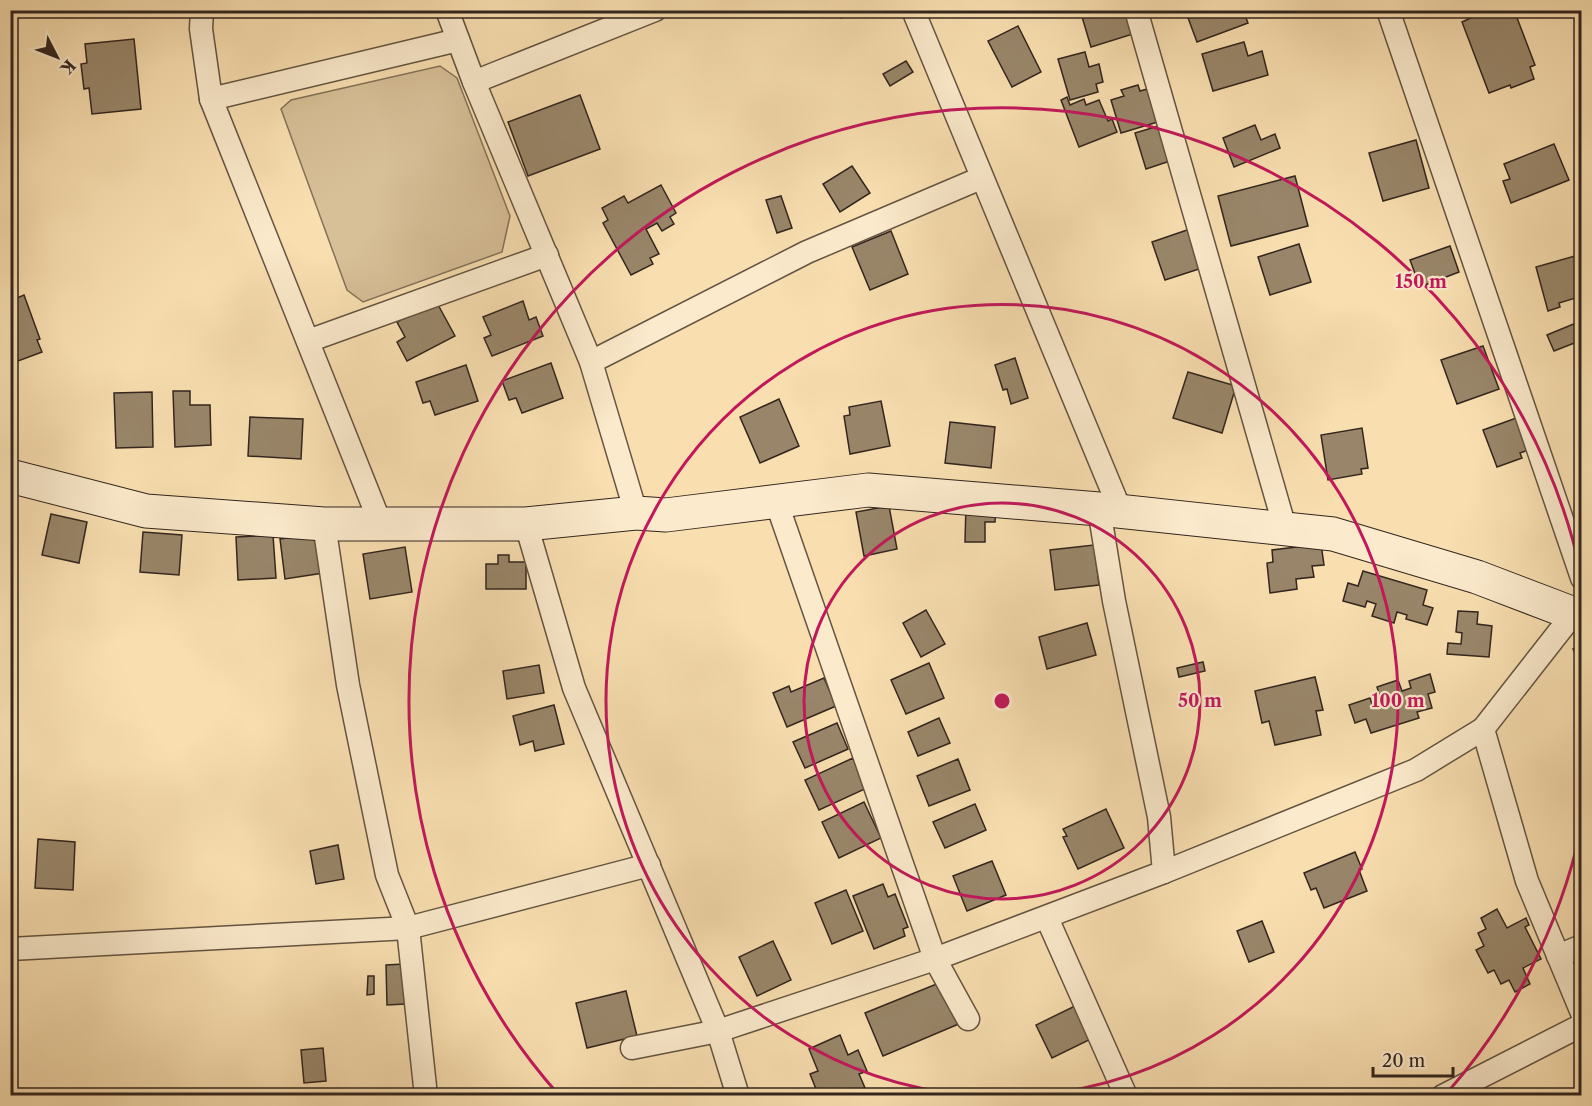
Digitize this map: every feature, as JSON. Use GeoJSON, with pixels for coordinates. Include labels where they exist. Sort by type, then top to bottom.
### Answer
{"type":"FeatureCollection","features":[{"type":"Feature","properties":{"kind":"street"},"geometry":{"type":"LineString","coordinates":[[202,10],[201,29],[211,99],[381,525]]}},
{"type":"Feature","properties":{"kind":"street"},"geometry":{"type":"LineString","coordinates":[[447,10],[474,82],[591,362],[636,513]]}},
{"type":"Feature","properties":{"kind":"street"},"geometry":{"type":"LineString","coordinates":[[474,82],[655,10]]}},
{"type":"Feature","properties":{"kind":"street"},"geometry":{"type":"LineString","coordinates":[[913,10],[981,178],[1110,511],[1114,601],[1159,818],[1164,872]]}},
{"type":"Feature","properties":{"kind":"street"},"geometry":{"type":"LineString","coordinates":[[1136,10],[1285,528]]}},
{"type":"Feature","properties":{"kind":"street"},"geometry":{"type":"LineString","coordinates":[[1388,10],[1581,578]]}},
{"type":"Feature","properties":{"kind":"street"},"geometry":{"type":"LineString","coordinates":[[211,99],[458,40]]}},
{"type":"Feature","properties":{"kind":"street"},"geometry":{"type":"LineString","coordinates":[[591,362],[807,252],[981,178]]}},
{"type":"Feature","properties":{"kind":"street"},"geometry":{"type":"LineString","coordinates":[[308,341],[546,255]]}},
{"type":"Feature","properties":{"kind":"street"},"geometry":{"type":"LineString","coordinates":[[10,482],[11,476],[146,511],[324,524],[381,525],[526,524],[636,513],[666,515],[868,490],[1110,511],[1333,534],[1477,577],[1577,615],[1483,729],[1416,770],[1047,918],[935,959],[718,1031],[632,1048]]}},
{"type":"Feature","properties":{"kind":"street"},"geometry":{"type":"LineString","coordinates":[[776,501],[935,959],[968,1019]]}},
{"type":"Feature","properties":{"kind":"street"},"geometry":{"type":"LineString","coordinates":[[324,524],[348,685],[387,875],[408,928],[426,1095]]}},
{"type":"Feature","properties":{"kind":"street"},"geometry":{"type":"LineString","coordinates":[[526,524],[574,688],[718,1031],[738,1095]]}},
{"type":"Feature","properties":{"kind":"street"},"geometry":{"type":"LineString","coordinates":[[1483,729],[1527,881],[1581,1013]]}},
{"type":"Feature","properties":{"kind":"street"},"geometry":{"type":"LineString","coordinates":[[10,949],[408,928],[649,865]]}},
{"type":"Feature","properties":{"kind":"street"},"geometry":{"type":"LineString","coordinates":[[1047,918],[1126,1095]]}},
{"type":"Feature","properties":{"kind":"street"},"geometry":{"type":"LineString","coordinates":[[1558,956],[1581,946]]}},
{"type":"Feature","properties":{"kind":"street"},"geometry":{"type":"LineString","coordinates":[[1443,1095],[1581,1025]]}},
{"type":"Feature","properties":{"kind":"shaded area"},"geometry":{"type":"Polygon","coordinates":[[[440,66],[457,78],[510,216],[502,252],[363,302],[347,290],[281,109],[291,100],[440,66]]]}},
{"type":"Feature","properties":{"kind":"building"},"geometry":{"type":"Polygon","coordinates":[[[837,10],[861,10],[841,18],[837,10]]]}},
{"type":"Feature","properties":{"kind":"building"},"geometry":{"type":"Polygon","coordinates":[[[1080,10],[1130,10],[1136,33],[1091,47],[1080,10]]]}},
{"type":"Feature","properties":{"kind":"building"},"geometry":{"type":"Polygon","coordinates":[[[1197,10],[1243,10],[1248,23],[1197,42],[1187,15],[1197,10]]]}},
{"type":"Feature","properties":{"kind":"building"},"geometry":{"type":"Polygon","coordinates":[[[1488,10],[1514,10],[1535,65],[1530,67],[1534,79],[1489,93],[1462,22],[1488,10]]]}},
{"type":"Feature","properties":{"kind":"building"},"geometry":{"type":"Polygon","coordinates":[[[1018,26],[1041,72],[1012,87],[988,41],[1018,26]]]}},
{"type":"Feature","properties":{"kind":"building"},"geometry":{"type":"Polygon","coordinates":[[[134,39],[141,109],[92,114],[89,88],[84,89],[81,64],[87,63],[85,44],[134,39]]]}},
{"type":"Feature","properties":{"kind":"building"},"geometry":{"type":"Polygon","coordinates":[[[1244,42],[1248,56],[1262,51],[1268,75],[1213,91],[1202,54],[1244,42]]]}},
{"type":"Feature","properties":{"kind":"building"},"geometry":{"type":"Polygon","coordinates":[[[1085,52],[1089,67],[1099,64],[1103,82],[1096,84],[1098,92],[1070,100],[1058,59],[1085,52]]]}},
{"type":"Feature","properties":{"kind":"building"},"geometry":{"type":"Polygon","coordinates":[[[906,61],[913,72],[890,86],[883,74],[906,61]]]}},
{"type":"Feature","properties":{"kind":"building"},"geometry":{"type":"Polygon","coordinates":[[[1138,85],[1140,91],[1151,88],[1161,121],[1121,133],[1111,100],[1124,96],[1121,90],[1138,85]]]}},
{"type":"Feature","properties":{"kind":"building"},"geometry":{"type":"Polygon","coordinates":[[[580,95],[600,149],[528,176],[508,122],[580,95]]]}},
{"type":"Feature","properties":{"kind":"building"},"geometry":{"type":"Polygon","coordinates":[[[1067,97],[1070,105],[1084,99],[1086,105],[1099,100],[1108,121],[1112,119],[1117,132],[1079,147],[1061,100],[1067,97]]]}},
{"type":"Feature","properties":{"kind":"building"},"geometry":{"type":"Polygon","coordinates":[[[1162,125],[1173,160],[1146,169],[1135,133],[1162,125]]]}},
{"type":"Feature","properties":{"kind":"building"},"geometry":{"type":"Polygon","coordinates":[[[1255,125],[1261,140],[1275,134],[1280,148],[1234,167],[1223,138],[1255,125]]]}},
{"type":"Feature","properties":{"kind":"building"},"geometry":{"type":"Polygon","coordinates":[[[1416,140],[1429,188],[1383,201],[1369,153],[1416,140]]]}},
{"type":"Feature","properties":{"kind":"building"},"geometry":{"type":"Polygon","coordinates":[[[1554,144],[1569,180],[1511,203],[1503,181],[1510,179],[1504,164],[1554,144]]]}},
{"type":"Feature","properties":{"kind":"building"},"geometry":{"type":"Polygon","coordinates":[[[852,166],[870,193],[840,212],[823,184],[852,166]]]}},
{"type":"Feature","properties":{"kind":"building"},"geometry":{"type":"Polygon","coordinates":[[[1295,176],[1308,226],[1231,246],[1218,196],[1295,176]]]}},
{"type":"Feature","properties":{"kind":"building"},"geometry":{"type":"Polygon","coordinates":[[[661,185],[676,213],[670,217],[674,224],[662,231],[657,223],[646,229],[659,254],[650,258],[653,264],[631,275],[603,223],[608,220],[602,208],[624,196],[628,203],[661,185]]]}},
{"type":"Feature","properties":{"kind":"building"},"geometry":{"type":"Polygon","coordinates":[[[781,196],[792,228],[777,233],[766,200],[781,196]]]}},
{"type":"Feature","properties":{"kind":"building"},"geometry":{"type":"Polygon","coordinates":[[[1193,228],[1205,267],[1165,280],[1152,242],[1193,228]]]}},
{"type":"Feature","properties":{"kind":"building"},"geometry":{"type":"Polygon","coordinates":[[[891,231],[908,274],[870,290],[852,247],[891,231]]]}},
{"type":"Feature","properties":{"kind":"building"},"geometry":{"type":"Polygon","coordinates":[[[1299,244],[1311,282],[1270,295],[1258,257],[1299,244]]]}},
{"type":"Feature","properties":{"kind":"building"},"geometry":{"type":"Polygon","coordinates":[[[1450,246],[1459,272],[1420,287],[1410,260],[1450,246]]]}},
{"type":"Feature","properties":{"kind":"building"},"geometry":{"type":"Polygon","coordinates":[[[1582,254],[1582,296],[1559,303],[1560,307],[1548,311],[1536,267],[1582,254]]]}},
{"type":"Feature","properties":{"kind":"building"},"geometry":{"type":"Polygon","coordinates":[[[24,295],[40,339],[37,340],[42,352],[10,364],[10,301],[24,295]]]}},
{"type":"Feature","properties":{"kind":"building"},"geometry":{"type":"Polygon","coordinates":[[[436,301],[455,336],[407,361],[397,342],[405,337],[397,322],[436,301]]]}},
{"type":"Feature","properties":{"kind":"building"},"geometry":{"type":"Polygon","coordinates":[[[523,301],[529,320],[536,317],[543,336],[492,356],[484,338],[491,335],[483,317],[523,301]]]}},
{"type":"Feature","properties":{"kind":"building"},"geometry":{"type":"Polygon","coordinates":[[[1576,323],[1582,340],[1554,351],[1547,335],[1576,323]]]}},
{"type":"Feature","properties":{"kind":"building"},"geometry":{"type":"Polygon","coordinates":[[[1483,346],[1499,389],[1457,404],[1441,360],[1483,346]]]}},
{"type":"Feature","properties":{"kind":"building"},"geometry":{"type":"Polygon","coordinates":[[[1015,358],[1028,398],[1011,404],[1007,389],[1003,390],[995,365],[1015,358]]]}},
{"type":"Feature","properties":{"kind":"building"},"geometry":{"type":"Polygon","coordinates":[[[551,363],[563,398],[522,413],[516,398],[509,400],[502,381],[551,363]]]}},
{"type":"Feature","properties":{"kind":"building"},"geometry":{"type":"Polygon","coordinates":[[[466,365],[478,401],[435,415],[430,401],[423,403],[416,382],[466,365]]]}},
{"type":"Feature","properties":{"kind":"building"},"geometry":{"type":"Polygon","coordinates":[[[1188,372],[1236,386],[1222,433],[1173,418],[1188,372]]]}},
{"type":"Feature","properties":{"kind":"building"},"geometry":{"type":"Polygon","coordinates":[[[173,391],[190,391],[190,405],[210,405],[211,445],[175,447],[173,391]]]}},
{"type":"Feature","properties":{"kind":"building"},"geometry":{"type":"Polygon","coordinates":[[[152,392],[153,447],[116,448],[114,393],[152,392]]]}},
{"type":"Feature","properties":{"kind":"building"},"geometry":{"type":"Polygon","coordinates":[[[779,399],[799,446],[760,463],[740,417],[779,399]]]}},
{"type":"Feature","properties":{"kind":"building"},"geometry":{"type":"Polygon","coordinates":[[[881,401],[890,446],[850,454],[844,416],[850,415],[849,407],[881,401]]]}},
{"type":"Feature","properties":{"kind":"building"},"geometry":{"type":"Polygon","coordinates":[[[1522,416],[1534,448],[1520,453],[1522,458],[1497,467],[1483,430],[1522,416]]]}},
{"type":"Feature","properties":{"kind":"building"},"geometry":{"type":"Polygon","coordinates":[[[250,417],[303,419],[301,459],[248,456],[250,417]]]}},
{"type":"Feature","properties":{"kind":"building"},"geometry":{"type":"Polygon","coordinates":[[[950,422],[995,427],[991,468],[945,463],[950,422]]]}},
{"type":"Feature","properties":{"kind":"building"},"geometry":{"type":"Polygon","coordinates":[[[1362,428],[1368,468],[1361,469],[1362,474],[1328,480],[1321,435],[1362,428]]]}},
{"type":"Feature","properties":{"kind":"building"},"geometry":{"type":"Polygon","coordinates":[[[966,505],[996,506],[995,522],[985,522],[985,542],[965,542],[966,505]]]}},
{"type":"Feature","properties":{"kind":"building"},"geometry":{"type":"Polygon","coordinates":[[[889,506],[897,549],[864,556],[856,512],[889,506]]]}},
{"type":"Feature","properties":{"kind":"building"},"geometry":{"type":"Polygon","coordinates":[[[51,514],[87,522],[79,563],[42,555],[51,514]]]}},
{"type":"Feature","properties":{"kind":"building"},"geometry":{"type":"Polygon","coordinates":[[[143,532],[182,535],[179,575],[140,572],[143,532]]]}},
{"type":"Feature","properties":{"kind":"building"},"geometry":{"type":"Polygon","coordinates":[[[318,534],[323,573],[285,579],[280,539],[318,534]]]}},
{"type":"Feature","properties":{"kind":"building"},"geometry":{"type":"Polygon","coordinates":[[[273,535],[276,578],[238,580],[236,537],[273,535]]]}},
{"type":"Feature","properties":{"kind":"building"},"geometry":{"type":"Polygon","coordinates":[[[1321,544],[1324,565],[1312,566],[1314,577],[1296,579],[1297,589],[1270,593],[1267,563],[1273,562],[1272,550],[1321,544]]]}},
{"type":"Feature","properties":{"kind":"building"},"geometry":{"type":"Polygon","coordinates":[[[1094,545],[1099,585],[1055,590],[1050,550],[1094,545]]]}},
{"type":"Feature","properties":{"kind":"building"},"geometry":{"type":"Polygon","coordinates":[[[405,547],[412,592],[370,599],[363,554],[405,547]]]}},
{"type":"Feature","properties":{"kind":"building"},"geometry":{"type":"Polygon","coordinates":[[[498,555],[509,555],[509,562],[526,562],[526,589],[486,589],[486,564],[498,564],[498,555]]]}},
{"type":"Feature","properties":{"kind":"building"},"geometry":{"type":"Polygon","coordinates":[[[1363,571],[1427,590],[1423,605],[1433,608],[1427,625],[1406,619],[1407,615],[1397,612],[1394,623],[1372,616],[1376,604],[1367,601],[1365,607],[1343,601],[1348,583],[1358,586],[1363,571]]]}},
{"type":"Feature","properties":{"kind":"building"},"geometry":{"type":"Polygon","coordinates":[[[926,610],[945,644],[921,657],[903,623],[926,610]]]}},
{"type":"Feature","properties":{"kind":"building"},"geometry":{"type":"Polygon","coordinates":[[[1458,611],[1478,612],[1477,624],[1492,626],[1489,657],[1447,654],[1448,643],[1461,644],[1462,633],[1456,632],[1458,611]]]}},
{"type":"Feature","properties":{"kind":"building"},"geometry":{"type":"Polygon","coordinates":[[[1087,623],[1096,655],[1047,669],[1039,637],[1087,623]]]}},
{"type":"Feature","properties":{"kind":"building"},"geometry":{"type":"Polygon","coordinates":[[[1582,645],[1582,671],[1573,649],[1582,645]]]}},
{"type":"Feature","properties":{"kind":"building"},"geometry":{"type":"Polygon","coordinates":[[[1203,662],[1205,671],[1179,677],[1177,668],[1203,662]]]}},
{"type":"Feature","properties":{"kind":"building"},"geometry":{"type":"Polygon","coordinates":[[[929,663],[944,698],[906,714],[891,680],[929,663]]]}},
{"type":"Feature","properties":{"kind":"building"},"geometry":{"type":"Polygon","coordinates":[[[539,665],[544,693],[507,699],[503,671],[539,665]]]}},
{"type":"Feature","properties":{"kind":"building"},"geometry":{"type":"Polygon","coordinates":[[[1430,674],[1435,692],[1428,694],[1432,708],[1417,712],[1419,718],[1371,733],[1366,719],[1355,723],[1349,705],[1370,698],[1372,704],[1381,701],[1377,687],[1398,680],[1402,691],[1411,688],[1409,681],[1430,674]]]}},
{"type":"Feature","properties":{"kind":"building"},"geometry":{"type":"Polygon","coordinates":[[[1315,677],[1323,710],[1316,711],[1321,735],[1275,745],[1269,721],[1262,723],[1255,691],[1315,677]]]}},
{"type":"Feature","properties":{"kind":"building"},"geometry":{"type":"Polygon","coordinates":[[[824,678],[836,706],[787,727],[773,693],[789,686],[791,692],[824,678]]]}},
{"type":"Feature","properties":{"kind":"building"},"geometry":{"type":"Polygon","coordinates":[[[554,705],[564,744],[535,751],[533,741],[520,745],[513,716],[554,705]]]}},
{"type":"Feature","properties":{"kind":"building"},"geometry":{"type":"Polygon","coordinates":[[[939,718],[950,743],[918,756],[908,732],[939,718]]]}},
{"type":"Feature","properties":{"kind":"building"},"geometry":{"type":"Polygon","coordinates":[[[837,723],[848,749],[805,768],[793,742],[837,723]]]}},
{"type":"Feature","properties":{"kind":"building"},"geometry":{"type":"Polygon","coordinates":[[[853,758],[867,788],[819,810],[805,780],[853,758]]]}},
{"type":"Feature","properties":{"kind":"building"},"geometry":{"type":"Polygon","coordinates":[[[958,759],[970,790],[929,806],[917,776],[958,759]]]}},
{"type":"Feature","properties":{"kind":"building"},"geometry":{"type":"Polygon","coordinates":[[[864,802],[881,838],[839,858],[822,822],[864,802]]]}},
{"type":"Feature","properties":{"kind":"building"},"geometry":{"type":"Polygon","coordinates":[[[975,804],[986,830],[945,848],[933,822],[975,804]]]}},
{"type":"Feature","properties":{"kind":"building"},"geometry":{"type":"Polygon","coordinates":[[[1106,809],[1124,848],[1078,869],[1063,837],[1067,836],[1063,829],[1106,809]]]}},
{"type":"Feature","properties":{"kind":"building"},"geometry":{"type":"Polygon","coordinates":[[[38,839],[75,842],[73,890],[35,888],[38,839]]]}},
{"type":"Feature","properties":{"kind":"building"},"geometry":{"type":"Polygon","coordinates":[[[338,845],[344,879],[316,884],[310,851],[338,845]]]}},
{"type":"Feature","properties":{"kind":"building"},"geometry":{"type":"Polygon","coordinates":[[[1355,852],[1367,891],[1324,908],[1316,888],[1311,890],[1304,873],[1355,852]]]}},
{"type":"Feature","properties":{"kind":"building"},"geometry":{"type":"Polygon","coordinates":[[[992,861],[1006,895],[967,911],[953,876],[992,861]]]}},
{"type":"Feature","properties":{"kind":"building"},"geometry":{"type":"Polygon","coordinates":[[[883,884],[888,897],[895,894],[908,927],[903,929],[905,936],[874,949],[853,896],[883,884]]]}},
{"type":"Feature","properties":{"kind":"building"},"geometry":{"type":"Polygon","coordinates":[[[846,890],[863,931],[832,944],[815,903],[846,890]]]}},
{"type":"Feature","properties":{"kind":"building"},"geometry":{"type":"Polygon","coordinates":[[[1497,909],[1507,928],[1526,918],[1529,925],[1525,927],[1541,959],[1523,968],[1530,984],[1515,992],[1509,980],[1501,984],[1494,970],[1488,973],[1476,950],[1484,946],[1478,933],[1486,929],[1481,918],[1497,909]]]}},
{"type":"Feature","properties":{"kind":"building"},"geometry":{"type":"Polygon","coordinates":[[[1262,921],[1274,952],[1249,962],[1237,931],[1262,921]]]}},
{"type":"Feature","properties":{"kind":"building"},"geometry":{"type":"Polygon","coordinates":[[[773,941],[791,980],[757,996],[739,957],[773,941]]]}},
{"type":"Feature","properties":{"kind":"building"},"geometry":{"type":"Polygon","coordinates":[[[404,964],[405,1004],[387,1005],[386,965],[404,964]]]}},
{"type":"Feature","properties":{"kind":"building"},"geometry":{"type":"Polygon","coordinates":[[[368,976],[374,976],[374,994],[367,995],[368,976]]]}},
{"type":"Feature","properties":{"kind":"building"},"geometry":{"type":"Polygon","coordinates":[[[944,981],[961,1023],[883,1056],[865,1013],[944,981]]]}},
{"type":"Feature","properties":{"kind":"building"},"geometry":{"type":"Polygon","coordinates":[[[626,991],[637,1036],[587,1048],[576,1003],[626,991]]]}},
{"type":"Feature","properties":{"kind":"building"},"geometry":{"type":"Polygon","coordinates":[[[1075,1006],[1099,1035],[1052,1058],[1036,1025],[1075,1006]]]}},
{"type":"Feature","properties":{"kind":"building"},"geometry":{"type":"Polygon","coordinates":[[[840,1035],[848,1055],[858,1050],[867,1071],[859,1074],[865,1088],[848,1096],[827,1096],[825,1091],[818,1094],[810,1074],[818,1071],[809,1049],[840,1035]]]}},
{"type":"Feature","properties":{"kind":"building"},"geometry":{"type":"Polygon","coordinates":[[[323,1048],[326,1081],[304,1083],[301,1050],[323,1048]]]}},
{"type":"Feature","properties":{"kind":"building"},"geometry":{"type":"Polygon","coordinates":[[[1582,1086],[1582,1096],[1566,1096],[1582,1086]]]}}]}
